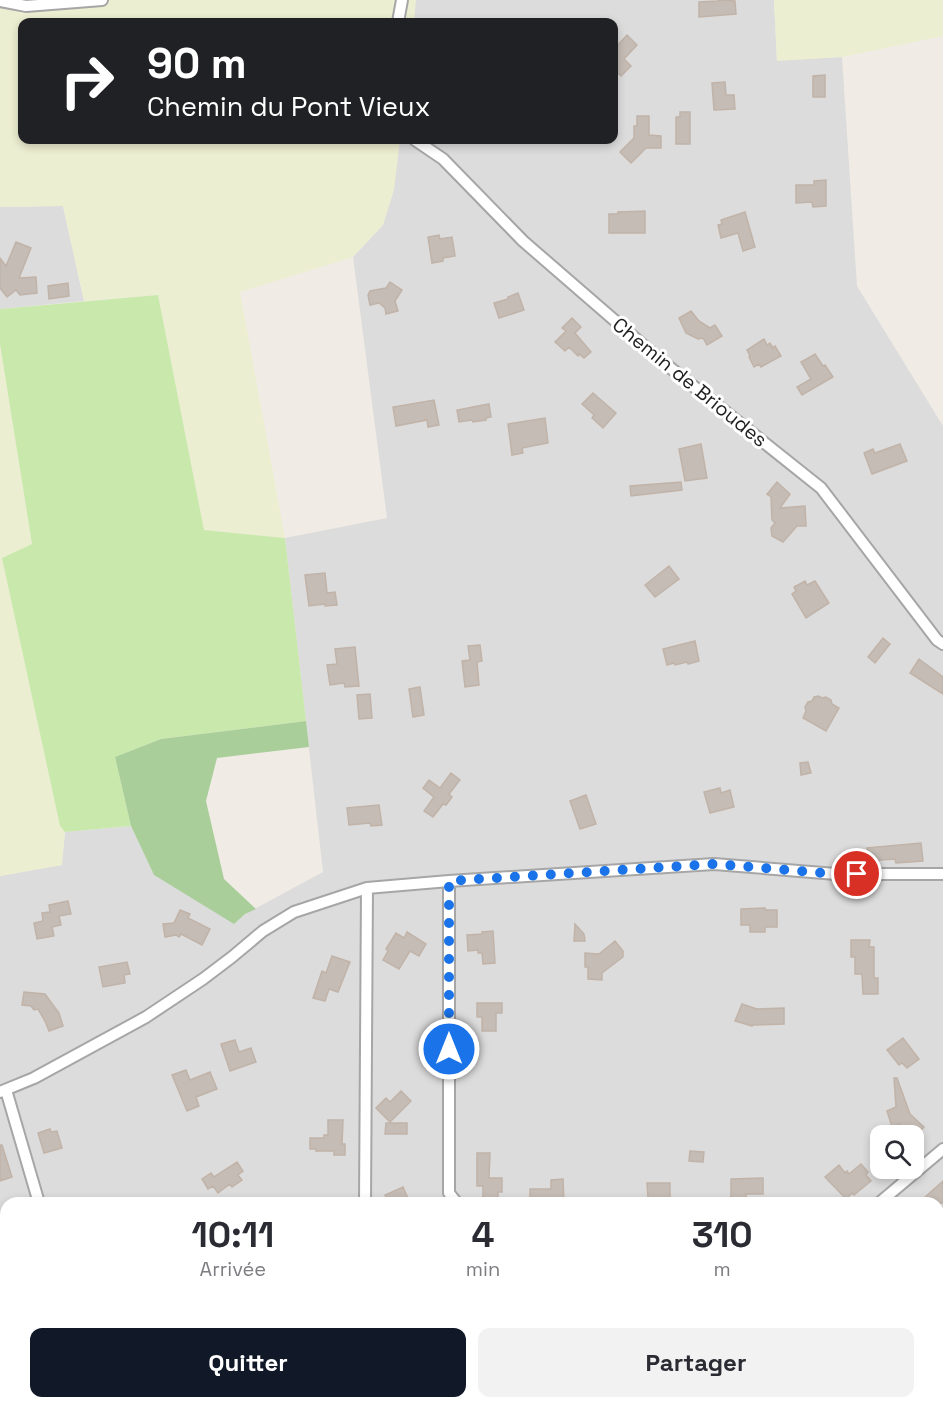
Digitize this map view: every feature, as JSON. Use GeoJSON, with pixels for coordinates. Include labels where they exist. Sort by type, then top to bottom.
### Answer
{"type":"FeatureCollection","features":[{"type":"Feature","properties":{"kind":"street"},"geometry":{"type":"LineString","coordinates":[[0,1],[26,6],[102,0]]}},
{"type":"Feature","properties":{"kind":"street"},"geometry":{"type":"LineString","coordinates":[[399,18],[402,0]]}},
{"type":"Feature","properties":{"kind":"street","name":"Chemin de Brioudes"},"geometry":{"type":"LineString","coordinates":[[421,144],[443,159],[523,241],[658,358],[821,488],[937,640],[943,644]]}},
{"type":"Feature","properties":{"kind":"street"},"geometry":{"type":"LineString","coordinates":[[37,1197],[3,1091],[34,1078],[146,1017],[203,979],[263,932],[294,912],[367,888],[714,864],[836,874],[943,874]]}},
{"type":"Feature","properties":{"kind":"street"},"geometry":{"type":"LineString","coordinates":[[449,881],[449,1193],[452,1197]]}},
{"type":"Feature","properties":{"kind":"street"},"geometry":{"type":"LineString","coordinates":[[365,1197],[367,888]]}},
{"type":"Feature","properties":{"kind":"street"},"geometry":{"type":"LineString","coordinates":[[886,1197],[943,1149]]}},
{"type":"Feature","properties":{"kind":"shaded area"},"geometry":{"type":"Polygon","coordinates":[[[413,0],[774,0],[777,60],[842,57],[857,286],[943,426],[943,1197],[0,1197],[0,876],[61,865],[65,832],[131,826],[154,875],[234,923],[245,914],[323,872],[285,538],[387,518],[353,257],[383,225],[398,144],[618,144],[618,18],[410,18],[413,0]]]}},
{"type":"Feature","properties":{"kind":"shaded area"},"geometry":{"type":"Polygon","coordinates":[[[63,206],[84,301],[0,309],[0,207],[63,206]]]}},
{"type":"Feature","properties":{"kind":"green space"},"geometry":{"type":"Polygon","coordinates":[[[0,0],[416,0],[414,18],[18,18],[18,144],[400,144],[394,190],[383,225],[353,257],[240,292],[285,538],[204,530],[158,295],[84,301],[63,206],[0,207],[0,0]]]}},
{"type":"Feature","properties":{"kind":"green space"},"geometry":{"type":"Polygon","coordinates":[[[774,0],[943,0],[943,36],[842,57],[777,61],[774,0]]]}},
{"type":"Feature","properties":{"kind":"green space"},"geometry":{"type":"Polygon","coordinates":[[[158,295],[204,530],[285,538],[306,721],[161,739],[115,757],[131,826],[65,832],[60,826],[2,558],[32,544],[0,344],[0,309],[158,295]]]}},
{"type":"Feature","properties":{"kind":"green space"},"geometry":{"type":"Polygon","coordinates":[[[0,344],[32,544],[2,558],[60,826],[65,832],[62,865],[0,876],[0,344]]]}},
{"type":"Feature","properties":{"kind":"green space"},"geometry":{"type":"Polygon","coordinates":[[[306,721],[309,747],[217,758],[206,801],[224,879],[256,909],[245,914],[234,924],[154,875],[131,826],[115,757],[161,739],[306,721]]]}},
{"type":"Feature","properties":{"kind":"building"},"geometry":{"type":"Polygon","coordinates":[[[735,1],[736,14],[699,17],[699,2],[735,1]]]}},
{"type":"Feature","properties":{"kind":"building"},"geometry":{"type":"Polygon","coordinates":[[[627,35],[637,45],[624,59],[631,66],[621,76],[618,73],[618,45],[627,35]]]}},
{"type":"Feature","properties":{"kind":"building"},"geometry":{"type":"Polygon","coordinates":[[[825,75],[825,97],[813,97],[813,76],[825,75]]]}},
{"type":"Feature","properties":{"kind":"building"},"geometry":{"type":"Polygon","coordinates":[[[725,82],[726,95],[734,95],[735,109],[714,110],[712,83],[725,82]]]}},
{"type":"Feature","properties":{"kind":"building"},"geometry":{"type":"Polygon","coordinates":[[[680,112],[690,112],[690,144],[676,144],[676,117],[680,117],[680,112]]]}},
{"type":"Feature","properties":{"kind":"building"},"geometry":{"type":"Polygon","coordinates":[[[637,116],[649,116],[649,135],[661,136],[661,148],[646,148],[631,163],[620,152],[634,138],[637,116]]]}},
{"type":"Feature","properties":{"kind":"building"},"geometry":{"type":"Polygon","coordinates":[[[826,180],[826,206],[813,207],[812,202],[796,203],[796,185],[814,185],[814,181],[826,180]]]}},
{"type":"Feature","properties":{"kind":"building"},"geometry":{"type":"Polygon","coordinates":[[[645,211],[645,233],[609,233],[609,214],[645,211]]]}},
{"type":"Feature","properties":{"kind":"building"},"geometry":{"type":"Polygon","coordinates":[[[745,212],[755,247],[743,251],[738,233],[721,238],[718,225],[722,224],[721,220],[745,212]]]}},
{"type":"Feature","properties":{"kind":"building"},"geometry":{"type":"Polygon","coordinates":[[[439,235],[440,239],[452,237],[455,256],[432,263],[428,237],[439,235]]]}},
{"type":"Feature","properties":{"kind":"building"},"geometry":{"type":"Polygon","coordinates":[[[16,242],[31,248],[19,278],[36,277],[37,293],[20,295],[16,290],[7,297],[0,288],[0,258],[6,266],[16,242]]]}},
{"type":"Feature","properties":{"kind":"building"},"geometry":{"type":"Polygon","coordinates":[[[390,282],[402,290],[395,301],[398,311],[386,314],[385,308],[379,303],[370,305],[368,295],[370,291],[386,288],[390,282]]]}},
{"type":"Feature","properties":{"kind":"building"},"geometry":{"type":"Polygon","coordinates":[[[68,283],[69,296],[49,299],[48,286],[68,283]]]}},
{"type":"Feature","properties":{"kind":"building"},"geometry":{"type":"Polygon","coordinates":[[[518,293],[524,310],[499,318],[494,303],[518,293]]]}},
{"type":"Feature","properties":{"kind":"building"},"geometry":{"type":"Polygon","coordinates":[[[691,311],[699,321],[710,328],[715,325],[722,336],[707,345],[703,338],[698,339],[686,333],[679,318],[691,311]]]}},
{"type":"Feature","properties":{"kind":"building"},"geometry":{"type":"Polygon","coordinates":[[[572,318],[581,327],[575,333],[591,352],[584,358],[579,354],[578,356],[569,347],[565,351],[555,342],[566,331],[562,328],[572,318]]]}},
{"type":"Feature","properties":{"kind":"building"},"geometry":{"type":"Polygon","coordinates":[[[764,339],[767,345],[770,343],[773,348],[775,346],[781,356],[761,367],[759,364],[754,367],[747,350],[764,339]]]}},
{"type":"Feature","properties":{"kind":"building"},"geometry":{"type":"Polygon","coordinates":[[[815,354],[833,377],[802,395],[797,387],[811,379],[801,362],[815,354]]]}},
{"type":"Feature","properties":{"kind":"building"},"geometry":{"type":"Polygon","coordinates":[[[593,393],[616,413],[603,428],[582,404],[593,393]]]}},
{"type":"Feature","properties":{"kind":"building"},"geometry":{"type":"Polygon","coordinates":[[[434,400],[439,425],[428,427],[427,420],[396,426],[393,407],[434,400]]]}},
{"type":"Feature","properties":{"kind":"building"},"geometry":{"type":"Polygon","coordinates":[[[489,404],[491,417],[486,420],[459,422],[457,410],[489,404]]]}},
{"type":"Feature","properties":{"kind":"building"},"geometry":{"type":"Polygon","coordinates":[[[545,418],[548,443],[522,448],[523,453],[512,455],[508,424],[545,418]]]}},
{"type":"Feature","properties":{"kind":"building"},"geometry":{"type":"Polygon","coordinates":[[[701,444],[707,478],[685,481],[679,449],[701,444]]]}},
{"type":"Feature","properties":{"kind":"building"},"geometry":{"type":"Polygon","coordinates":[[[900,444],[907,461],[872,474],[864,453],[873,449],[875,453],[900,444]]]}},
{"type":"Feature","properties":{"kind":"building"},"geometry":{"type":"Polygon","coordinates":[[[681,482],[682,490],[631,496],[630,486],[681,482]]]}},
{"type":"Feature","properties":{"kind":"building"},"geometry":{"type":"Polygon","coordinates":[[[777,482],[790,494],[780,508],[805,506],[806,526],[797,526],[783,542],[772,536],[771,528],[775,523],[772,520],[771,497],[767,494],[777,482]]]}},
{"type":"Feature","properties":{"kind":"building"},"geometry":{"type":"Polygon","coordinates":[[[669,566],[679,579],[655,597],[645,585],[669,566]]]}},
{"type":"Feature","properties":{"kind":"building"},"geometry":{"type":"Polygon","coordinates":[[[325,573],[327,593],[335,592],[337,605],[309,606],[305,575],[325,573]]]}},
{"type":"Feature","properties":{"kind":"building"},"geometry":{"type":"Polygon","coordinates":[[[805,581],[807,585],[815,581],[829,603],[806,618],[792,594],[796,591],[794,587],[805,581]]]}},
{"type":"Feature","properties":{"kind":"building"},"geometry":{"type":"Polygon","coordinates":[[[883,638],[890,644],[875,663],[868,657],[883,638]]]}},
{"type":"Feature","properties":{"kind":"building"},"geometry":{"type":"Polygon","coordinates":[[[695,641],[699,661],[667,665],[663,649],[695,641]]]}},
{"type":"Feature","properties":{"kind":"building"},"geometry":{"type":"Polygon","coordinates":[[[480,645],[482,661],[477,662],[479,685],[465,687],[462,661],[470,660],[468,646],[480,645]]]}},
{"type":"Feature","properties":{"kind":"building"},"geometry":{"type":"Polygon","coordinates":[[[355,647],[359,686],[345,687],[344,683],[330,685],[327,665],[337,664],[335,649],[355,647]]]}},
{"type":"Feature","properties":{"kind":"building"},"geometry":{"type":"Polygon","coordinates":[[[919,659],[943,677],[943,694],[910,673],[919,659]]]}},
{"type":"Feature","properties":{"kind":"building"},"geometry":{"type":"Polygon","coordinates":[[[420,687],[424,715],[413,717],[409,689],[420,687]]]}},
{"type":"Feature","properties":{"kind":"building"},"geometry":{"type":"Polygon","coordinates":[[[370,694],[372,718],[359,719],[357,695],[370,694]]]}},
{"type":"Feature","properties":{"kind":"building"},"geometry":{"type":"Polygon","coordinates":[[[818,696],[826,697],[839,708],[826,731],[803,718],[808,702],[818,696]]]}},
{"type":"Feature","properties":{"kind":"building"},"geometry":{"type":"Polygon","coordinates":[[[808,762],[811,773],[801,775],[800,763],[808,762]]]}},
{"type":"Feature","properties":{"kind":"building"},"geometry":{"type":"Polygon","coordinates":[[[451,773],[460,780],[449,794],[452,797],[433,817],[424,811],[434,797],[423,788],[429,780],[440,788],[451,773]]]}},
{"type":"Feature","properties":{"kind":"building"},"geometry":{"type":"Polygon","coordinates":[[[720,788],[721,793],[730,790],[734,807],[710,813],[704,792],[720,788]]]}},
{"type":"Feature","properties":{"kind":"building"},"geometry":{"type":"Polygon","coordinates":[[[586,795],[596,824],[580,829],[570,801],[586,795]]]}},
{"type":"Feature","properties":{"kind":"building"},"geometry":{"type":"Polygon","coordinates":[[[379,805],[382,825],[371,826],[370,823],[349,825],[347,808],[379,805]]]}},
{"type":"Feature","properties":{"kind":"building"},"geometry":{"type":"Polygon","coordinates":[[[921,843],[923,861],[896,863],[895,859],[868,861],[867,848],[921,843]]]}},
{"type":"Feature","properties":{"kind":"building"},"geometry":{"type":"Polygon","coordinates":[[[68,901],[71,914],[59,916],[61,925],[52,927],[54,936],[37,939],[34,923],[43,921],[42,913],[50,912],[49,905],[68,901]]]}},
{"type":"Feature","properties":{"kind":"building"},"geometry":{"type":"Polygon","coordinates":[[[765,908],[765,910],[777,910],[777,927],[765,927],[765,932],[750,932],[750,925],[741,925],[741,909],[765,908]]]}},
{"type":"Feature","properties":{"kind":"building"},"geometry":{"type":"Polygon","coordinates":[[[180,910],[190,914],[188,918],[210,929],[202,945],[181,934],[179,937],[176,935],[165,937],[163,924],[174,923],[180,910]]]}},
{"type":"Feature","properties":{"kind":"building"},"geometry":{"type":"Polygon","coordinates":[[[575,924],[584,934],[585,941],[574,941],[575,924]]]}},
{"type":"Feature","properties":{"kind":"building"},"geometry":{"type":"Polygon","coordinates":[[[493,931],[495,963],[483,964],[482,953],[478,953],[478,950],[468,951],[467,935],[493,931]]]}},
{"type":"Feature","properties":{"kind":"building"},"geometry":{"type":"Polygon","coordinates":[[[407,932],[426,944],[419,956],[410,951],[399,969],[383,960],[388,951],[386,949],[396,933],[404,938],[407,932]]]}},
{"type":"Feature","properties":{"kind":"building"},"geometry":{"type":"Polygon","coordinates":[[[851,940],[870,940],[869,947],[874,947],[874,978],[878,978],[878,994],[863,994],[862,974],[855,974],[855,957],[851,957],[851,940]]]}},
{"type":"Feature","properties":{"kind":"building"},"geometry":{"type":"Polygon","coordinates":[[[615,941],[623,951],[623,957],[602,973],[602,980],[588,979],[585,953],[599,954],[615,941]]]}},
{"type":"Feature","properties":{"kind":"building"},"geometry":{"type":"Polygon","coordinates":[[[332,956],[350,962],[338,992],[329,989],[325,1001],[313,998],[322,971],[326,973],[332,956]]]}},
{"type":"Feature","properties":{"kind":"building"},"geometry":{"type":"Polygon","coordinates":[[[127,962],[130,974],[124,975],[125,983],[103,987],[99,967],[127,962]]]}},
{"type":"Feature","properties":{"kind":"building"},"geometry":{"type":"Polygon","coordinates":[[[24,992],[45,994],[59,1013],[63,1026],[49,1031],[38,1009],[34,1010],[31,1006],[22,1005],[24,992]]]}},
{"type":"Feature","properties":{"kind":"building"},"geometry":{"type":"Polygon","coordinates":[[[477,1003],[502,1003],[502,1013],[496,1013],[496,1031],[482,1031],[482,1017],[477,1017],[477,1003]]]}},
{"type":"Feature","properties":{"kind":"building"},"geometry":{"type":"Polygon","coordinates":[[[742,1004],[757,1009],[784,1008],[784,1024],[752,1026],[735,1021],[742,1004]]]}},
{"type":"Feature","properties":{"kind":"building"},"geometry":{"type":"Polygon","coordinates":[[[903,1038],[919,1059],[907,1068],[902,1063],[899,1065],[887,1050],[903,1038]]]}},
{"type":"Feature","properties":{"kind":"building"},"geometry":{"type":"Polygon","coordinates":[[[235,1040],[239,1052],[251,1048],[256,1062],[230,1071],[221,1044],[235,1040]]]}},
{"type":"Feature","properties":{"kind":"building"},"geometry":{"type":"Polygon","coordinates":[[[186,1070],[190,1080],[210,1072],[217,1089],[196,1097],[199,1106],[187,1111],[172,1075],[186,1070]]]}},
{"type":"Feature","properties":{"kind":"building"},"geometry":{"type":"Polygon","coordinates":[[[894,1078],[897,1078],[910,1114],[922,1125],[891,1125],[887,1111],[896,1107],[894,1078]]]}},
{"type":"Feature","properties":{"kind":"building"},"geometry":{"type":"Polygon","coordinates":[[[401,1091],[411,1101],[390,1122],[376,1108],[386,1098],[390,1102],[401,1091]]]}},
{"type":"Feature","properties":{"kind":"building"},"geometry":{"type":"Polygon","coordinates":[[[328,1120],[343,1120],[342,1144],[345,1144],[345,1155],[334,1155],[334,1151],[310,1149],[310,1138],[324,1138],[324,1135],[328,1135],[328,1120]]]}},
{"type":"Feature","properties":{"kind":"building"},"geometry":{"type":"Polygon","coordinates":[[[386,1123],[407,1123],[407,1134],[385,1134],[386,1123]]]}},
{"type":"Feature","properties":{"kind":"building"},"geometry":{"type":"Polygon","coordinates":[[[50,1129],[51,1132],[57,1131],[62,1148],[44,1153],[38,1133],[50,1129]]]}},
{"type":"Feature","properties":{"kind":"building"},"geometry":{"type":"Polygon","coordinates":[[[0,1145],[2,1145],[12,1177],[0,1181],[0,1145]]]}},
{"type":"Feature","properties":{"kind":"building"},"geometry":{"type":"Polygon","coordinates":[[[690,1151],[704,1152],[703,1162],[689,1161],[690,1151]]]}},
{"type":"Feature","properties":{"kind":"building"},"geometry":{"type":"Polygon","coordinates":[[[477,1153],[490,1153],[489,1178],[502,1178],[502,1192],[498,1192],[498,1197],[483,1197],[483,1186],[477,1186],[477,1153]]]}},
{"type":"Feature","properties":{"kind":"building"},"geometry":{"type":"Polygon","coordinates":[[[237,1162],[243,1171],[238,1175],[242,1180],[232,1187],[230,1184],[218,1193],[213,1186],[208,1189],[202,1179],[211,1173],[214,1177],[237,1162]]]}},
{"type":"Feature","properties":{"kind":"building"},"geometry":{"type":"Polygon","coordinates":[[[861,1164],[868,1172],[866,1175],[871,1181],[854,1195],[852,1193],[844,1197],[825,1177],[839,1165],[845,1173],[847,1171],[849,1174],[861,1164]]]}},
{"type":"Feature","properties":{"kind":"building"},"geometry":{"type":"Polygon","coordinates":[[[763,1178],[763,1194],[731,1197],[731,1179],[763,1178]]]}},
{"type":"Feature","properties":{"kind":"building"},"geometry":{"type":"Polygon","coordinates":[[[563,1179],[564,1197],[530,1197],[530,1189],[551,1189],[551,1180],[563,1179]]]}},
{"type":"Feature","properties":{"kind":"building"},"geometry":{"type":"Polygon","coordinates":[[[943,1181],[943,1197],[925,1197],[943,1181]]]}},
{"type":"Feature","properties":{"kind":"building"},"geometry":{"type":"Polygon","coordinates":[[[647,1183],[670,1183],[670,1197],[648,1197],[647,1183]]]}},
{"type":"Feature","properties":{"kind":"building"},"geometry":{"type":"Polygon","coordinates":[[[403,1187],[407,1197],[386,1197],[385,1195],[403,1187]]]}},
{"type":"Feature","properties":{"kind":"route"},"geometry":{"type":"LineString","coordinates":[[449,1049],[449,881],[714,864],[857,874]]}}]}
